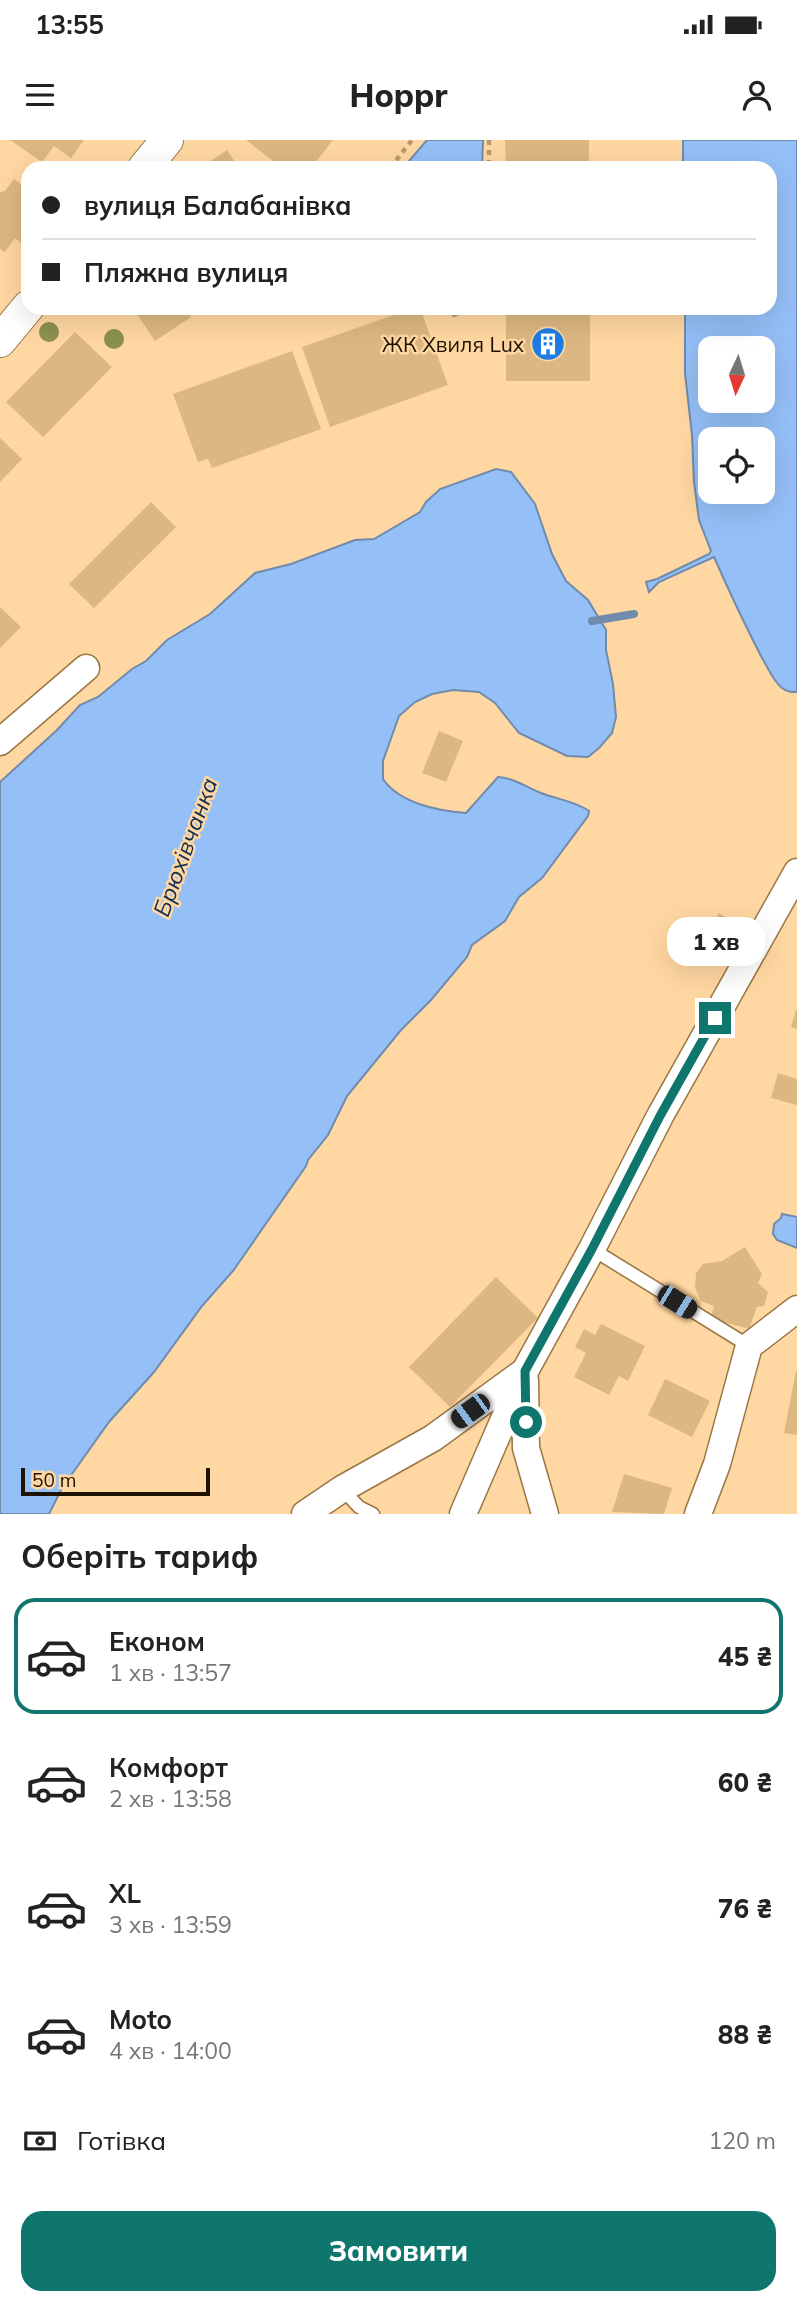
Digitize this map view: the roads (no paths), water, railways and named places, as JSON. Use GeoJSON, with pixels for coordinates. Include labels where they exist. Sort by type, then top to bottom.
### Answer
{"type":"FeatureCollection","features":[{"type":"Feature","properties":{"kind":"street"},"geometry":{"type":"LineString","coordinates":[[150,161],[167,140]]}},
{"type":"Feature","properties":{"kind":"street"},"geometry":{"type":"LineString","coordinates":[[0,341],[21,315]]}},
{"type":"Feature","properties":{"kind":"street"},"geometry":{"type":"LineString","coordinates":[[0,742],[86,668]]}},
{"type":"Feature","properties":{"kind":"street"},"geometry":{"type":"LineString","coordinates":[[463,1514],[525,1371],[592,1249],[660,1116],[797,872]]}},
{"type":"Feature","properties":{"kind":"street"},"geometry":{"type":"LineString","coordinates":[[698,1514],[717,1464],[749,1346],[797,1309]]}},
{"type":"Feature","properties":{"kind":"street"},"geometry":{"type":"LineString","coordinates":[[305,1514],[342,1489],[433,1438],[525,1371]]}},
{"type":"Feature","properties":{"kind":"street"},"geometry":{"type":"LineString","coordinates":[[525,1371],[526,1448],[545,1514]]}},
{"type":"Feature","properties":{"kind":"lane"},"geometry":{"type":"LineString","coordinates":[[592,1249],[749,1346]]}},
{"type":"Feature","properties":{"kind":"lane"},"geometry":{"type":"LineString","coordinates":[[342,1489],[359,1507],[373,1514]]}},
{"type":"Feature","properties":{"kind":"water"},"geometry":{"type":"Polygon","coordinates":[[[427,140],[483,140],[482,161],[409,161],[427,140]]]}},
{"type":"Feature","properties":{"kind":"water"},"geometry":{"type":"Polygon","coordinates":[[[683,140],[797,140],[797,692],[784,689],[773,677],[714,557],[659,582],[649,592],[646,582],[711,551],[699,520],[685,373],[685,315],[777,315],[777,161],[683,161],[683,140]]]}},
{"type":"Feature","properties":{"kind":"water"},"geometry":{"type":"Polygon","coordinates":[[[496,469],[511,472],[535,504],[552,554],[566,581],[588,600],[606,630],[606,650],[616,717],[612,733],[588,757],[567,756],[519,733],[495,703],[479,692],[453,690],[432,694],[415,702],[399,716],[383,761],[383,779],[409,800],[432,808],[466,813],[498,777],[504,778],[578,805],[589,811],[588,816],[542,878],[519,897],[505,921],[472,945],[467,957],[431,1000],[401,1030],[347,1096],[328,1135],[233,1271],[202,1306],[154,1372],[109,1422],[62,1488],[49,1514],[0,1514],[0,782],[80,705],[98,697],[146,661],[167,640],[210,614],[255,573],[291,564],[355,540],[374,539],[420,512],[440,489],[496,469]]]}},
{"type":"Feature","properties":{"kind":"water"},"geometry":{"type":"Polygon","coordinates":[[[782,1214],[797,1217],[797,1248],[777,1240],[773,1234],[774,1224],[782,1214]]]}},
{"type":"Feature","properties":{"kind":"waterway","name":"Брюхівчанка"},"geometry":{"type":"LineString","coordinates":[[592,621],[634,614]]}},
{"type":"Feature","properties":{"kind":"place","name":"ЖК Хвиля Lux"},"geometry":{"type":"Point","coordinates":[548,344]}}]}
